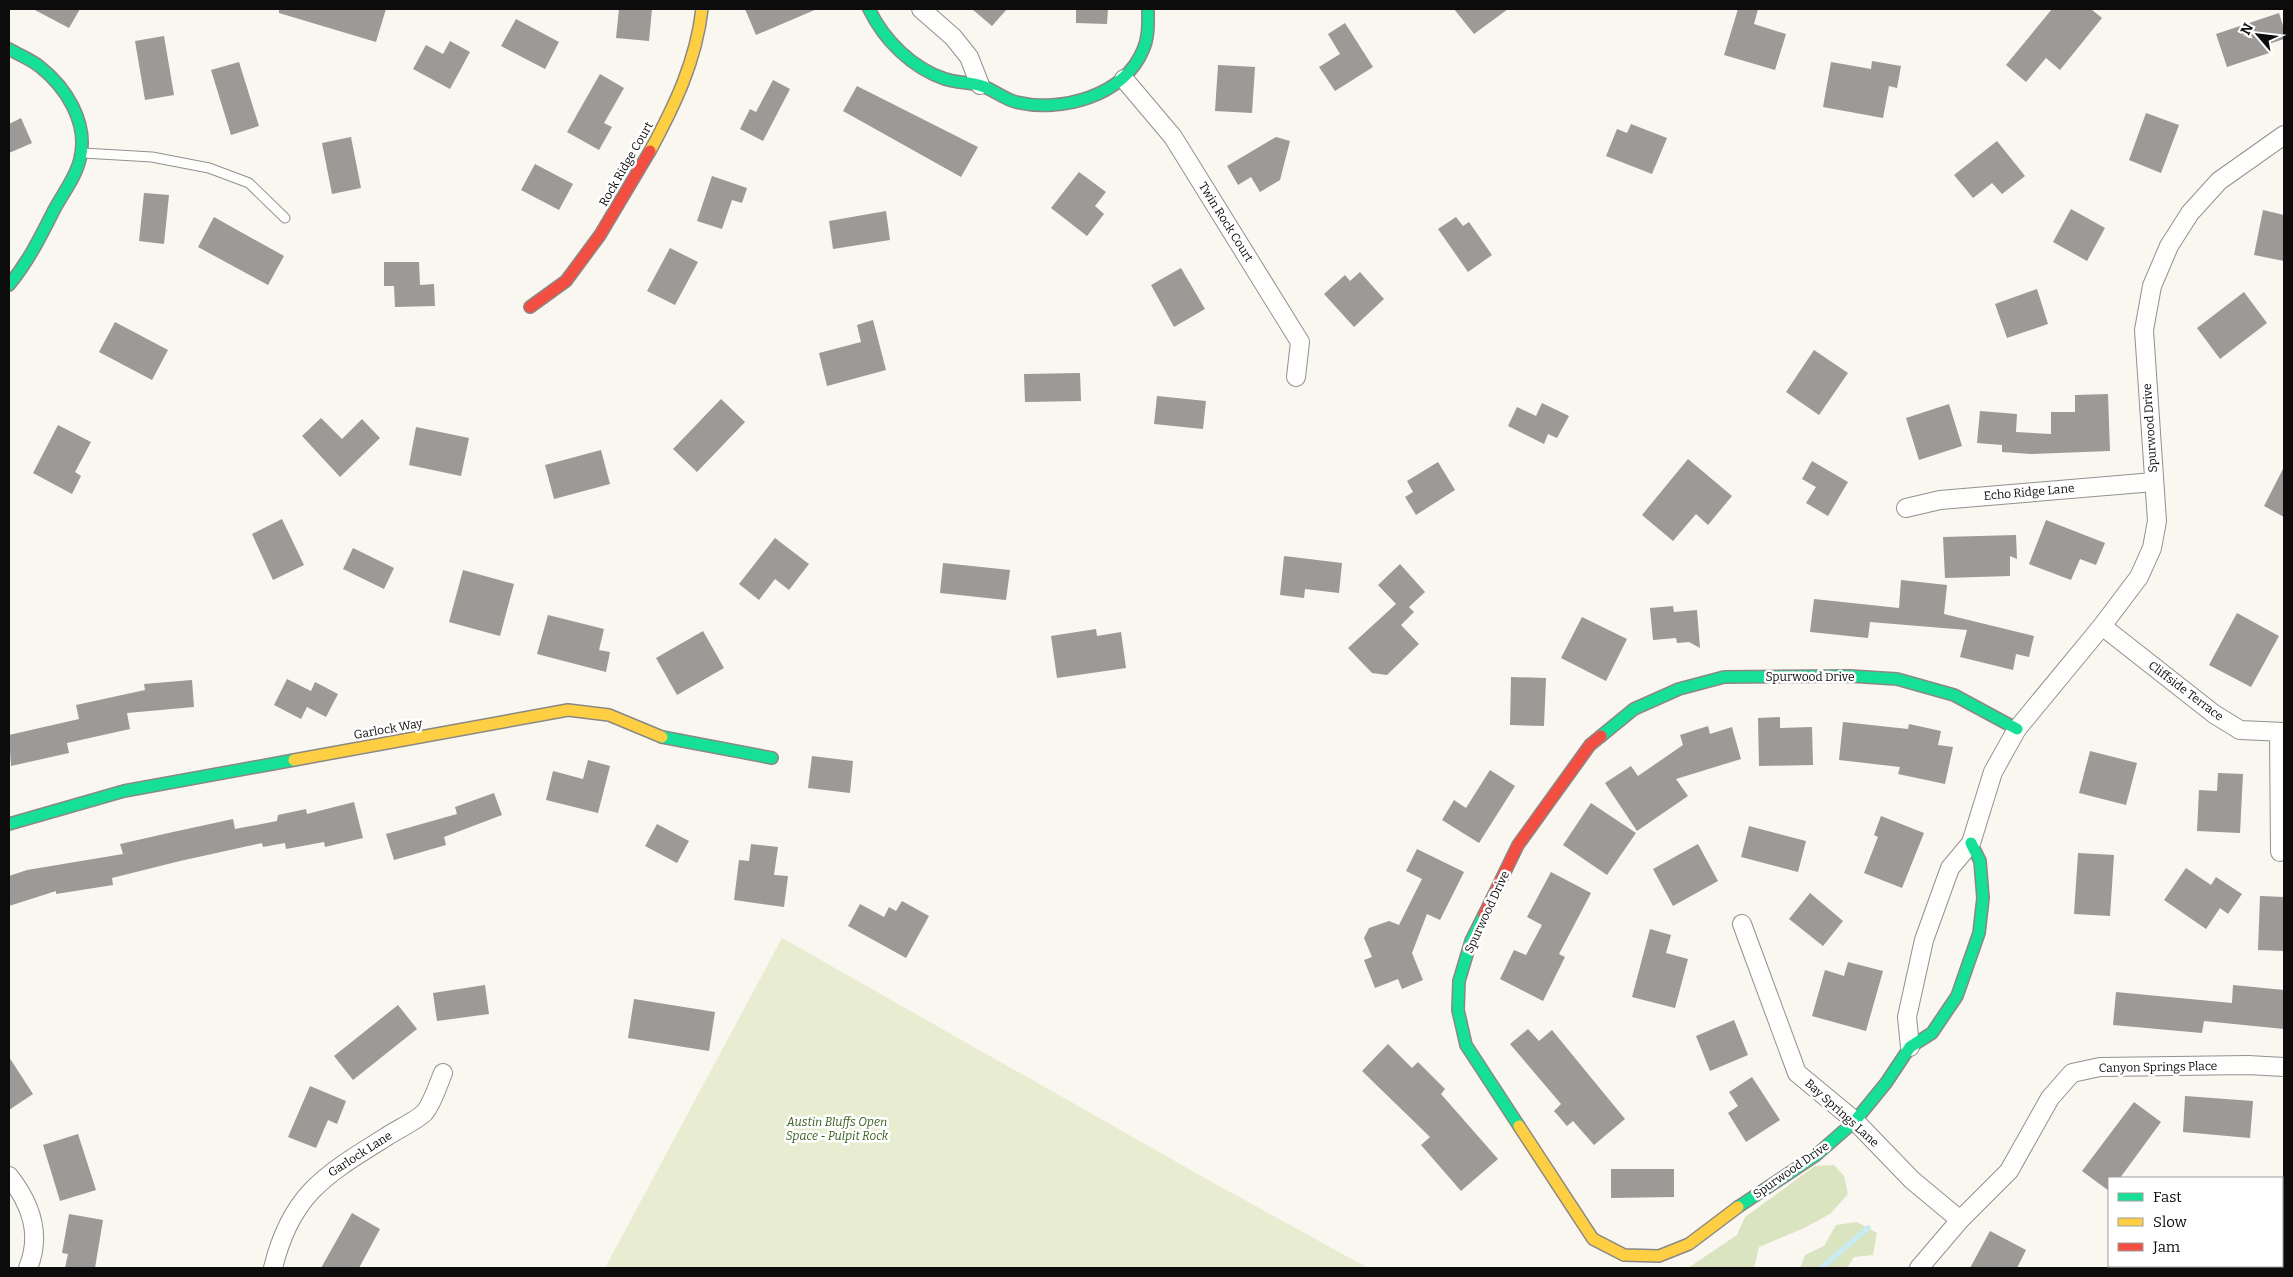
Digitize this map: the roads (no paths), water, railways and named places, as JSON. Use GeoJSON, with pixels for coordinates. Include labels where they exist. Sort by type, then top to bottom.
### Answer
{"type":"FeatureCollection","features":[{"type":"Feature","properties":{"kind":"street","name":"Rock Ridge Court"},"geometry":{"type":"LineString","coordinates":[[530,307],[566,281],[600,236],[632,184],[672,111],[691,66],[699,37],[702,9]]}},
{"type":"Feature","properties":{"kind":"street"},"geometry":{"type":"LineString","coordinates":[[869,9],[885,38],[907,57],[955,82],[980,85],[999,96],[1018,103],[1040,106],[1088,99],[1124,79],[1141,56],[1148,36],[1148,9]]}},
{"type":"Feature","properties":{"kind":"street"},"geometry":{"type":"LineString","coordinates":[[921,9],[953,37],[969,57],[980,85]]}},
{"type":"Feature","properties":{"kind":"street"},"geometry":{"type":"LineString","coordinates":[[9,49],[38,65],[55,80],[68,97],[78,117],[81,138],[80,159],[46,227],[9,285]]}},
{"type":"Feature","properties":{"kind":"street","name":"Twin Rock Court"},"geometry":{"type":"LineString","coordinates":[[1124,79],[1173,137],[1300,342],[1296,377]]}},
{"type":"Feature","properties":{"kind":"street","name":"Spurwood Drive"},"geometry":{"type":"LineString","coordinates":[[1910,1047],[1907,1017],[1924,940],[1950,868],[1971,843],[1993,772],[2017,729],[2102,626],[2140,576],[2152,548],[2157,521],[2144,330],[2152,286],[2169,246],[2190,213],[2219,181],[2284,135]]}},
{"type":"Feature","properties":{"kind":"street","name":"Echo Ridge Lane"},"geometry":{"type":"LineString","coordinates":[[1906,508],[1940,500],[2154,482]]}},
{"type":"Feature","properties":{"kind":"street","name":"Cliffside Terrace"},"geometry":{"type":"LineString","coordinates":[[2102,626],[2214,714],[2240,730],[2282,732],[2280,852]]}},
{"type":"Feature","properties":{"kind":"street","name":"Spurwood Drive"},"geometry":{"type":"LineString","coordinates":[[1971,843],[1980,861],[1983,898],[1979,933],[1957,996],[1932,1033],[1910,1047],[1886,1083],[1855,1121],[1815,1156],[1741,1205],[1689,1244],[1659,1256],[1624,1255],[1593,1238],[1466,1045],[1458,1010],[1459,981],[1470,941],[1518,845],[1590,745],[1634,709],[1679,689],[1724,677],[1850,676],[1897,679],[1954,695],[2017,729]]}},
{"type":"Feature","properties":{"kind":"street","name":"Garlock Way"},"geometry":{"type":"LineString","coordinates":[[9,824],[124,791],[568,710],[609,715],[660,737],[772,758]]}},
{"type":"Feature","properties":{"kind":"street","name":"Bay Springs Lane"},"geometry":{"type":"LineString","coordinates":[[1742,924],[1797,1073],[1855,1121],[1912,1180],[1960,1220]]}},
{"type":"Feature","properties":{"kind":"street","name":"Canyon Springs Place"},"geometry":{"type":"LineString","coordinates":[[1919,1268],[1960,1220],[2009,1171],[2050,1098],[2072,1073],[2100,1067],[2248,1065],[2284,1067]]}},
{"type":"Feature","properties":{"kind":"street","name":"Garlock Lane"},"geometry":{"type":"LineString","coordinates":[[272,1268],[278,1245],[288,1223],[300,1203],[315,1185],[333,1170],[425,1112],[443,1073]]}},
{"type":"Feature","properties":{"kind":"street"},"geometry":{"type":"LineString","coordinates":[[9,1176],[20,1191],[31,1212],[35,1235],[33,1255],[28,1268]]}},
{"type":"Feature","properties":{"kind":"lane"},"geometry":{"type":"LineString","coordinates":[[80,153],[152,156],[209,168],[249,183],[285,218]]}},
{"type":"Feature","properties":{"kind":"waterway"},"geometry":{"type":"LineString","coordinates":[[1821,1268],[1868,1228]]}},
{"type":"Feature","properties":{"kind":"park label","name":"Austin Bluffs Open Space - Pulpit Rock"},"geometry":{"type":"Point","coordinates":[837,1129]}}]}
